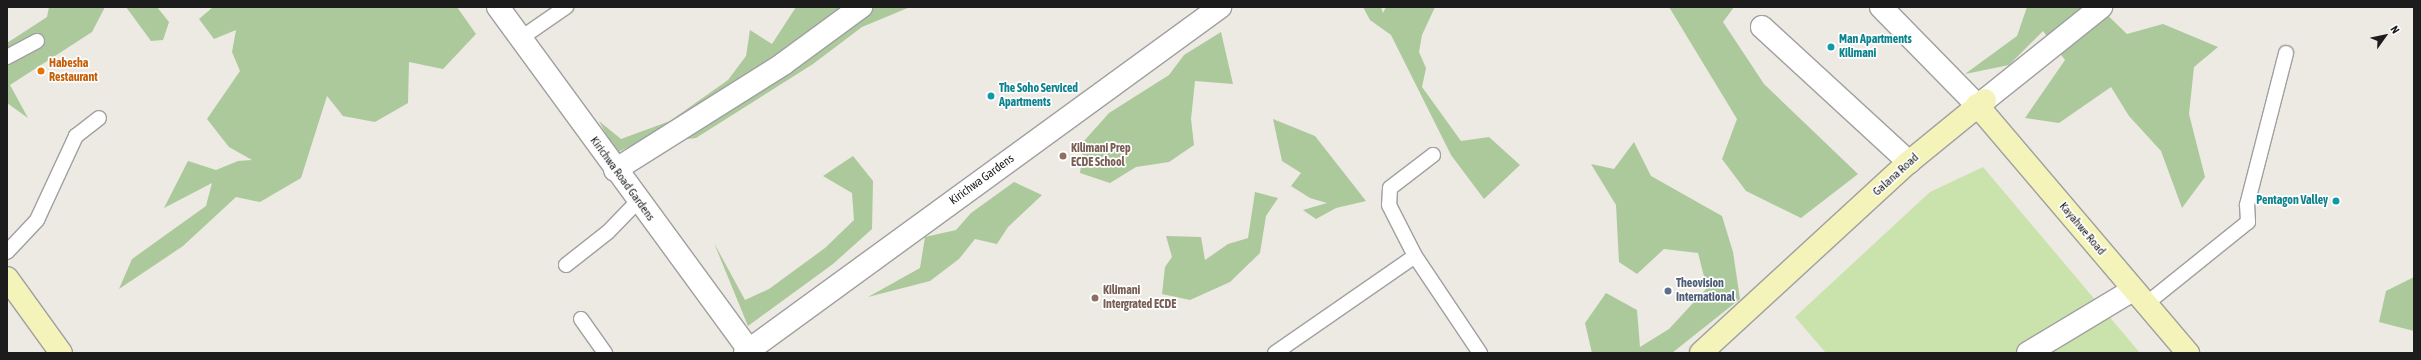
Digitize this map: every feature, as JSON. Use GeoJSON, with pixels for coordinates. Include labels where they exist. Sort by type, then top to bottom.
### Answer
{"type":"FeatureCollection","features":[{"type":"Feature","properties":{"kind":"main road","name":"Galana Road"},"geometry":{"type":"LineString","coordinates":[[1701,353],[1909,162],[1981,102]]}},
{"type":"Feature","properties":{"kind":"main road","name":"Kayahwe Road"},"geometry":{"type":"LineString","coordinates":[[1981,102],[2140,297],[2188,353]]}},
{"type":"Feature","properties":{"kind":"main road"},"geometry":{"type":"LineString","coordinates":[[7,278],[61,353]]}},
{"type":"Feature","properties":{"kind":"street","name":"Kirichwa Road Gardens"},"geometry":{"type":"LineString","coordinates":[[498,7],[748,352]]}},
{"type":"Feature","properties":{"kind":"street"},"geometry":{"type":"LineString","coordinates":[[615,170],[783,64],[861,7]]}},
{"type":"Feature","properties":{"kind":"street","name":"Kirichwa Gardens"},"geometry":{"type":"LineString","coordinates":[[748,352],[1220,7]]}},
{"type":"Feature","properties":{"kind":"street"},"geometry":{"type":"LineString","coordinates":[[1882,7],[1981,102]]}},
{"type":"Feature","properties":{"kind":"street","name":"Galana Road"},"geometry":{"type":"LineString","coordinates":[[1981,102],[2101,7]]}},
{"type":"Feature","properties":{"kind":"street"},"geometry":{"type":"LineString","coordinates":[[1762,27],[1909,162]]}},
{"type":"Feature","properties":{"kind":"street"},"geometry":{"type":"LineString","coordinates":[[2028,353],[2140,297]]}},
{"type":"Feature","properties":{"kind":"lane"},"geometry":{"type":"LineString","coordinates":[[521,38],[566,7]]}},
{"type":"Feature","properties":{"kind":"lane"},"geometry":{"type":"LineString","coordinates":[[7,56],[36,41]]}},
{"type":"Feature","properties":{"kind":"lane"},"geometry":{"type":"LineString","coordinates":[[2140,297],[2248,222],[2246,205],[2286,53]]}},
{"type":"Feature","properties":{"kind":"lane"},"geometry":{"type":"LineString","coordinates":[[7,252],[37,220],[76,136],[99,118]]}},
{"type":"Feature","properties":{"kind":"lane"},"geometry":{"type":"LineString","coordinates":[[1433,155],[1398,179],[1388,198],[1415,256],[1480,353]]}},
{"type":"Feature","properties":{"kind":"lane"},"geometry":{"type":"LineString","coordinates":[[566,265],[608,232],[638,201]]}},
{"type":"Feature","properties":{"kind":"lane"},"geometry":{"type":"LineString","coordinates":[[1275,353],[1415,256]]}},
{"type":"Feature","properties":{"kind":"lane"},"geometry":{"type":"LineString","coordinates":[[580,318],[605,353]]}},
{"type":"Feature","properties":{"kind":"green space"},"geometry":{"type":"Polygon","coordinates":[[[49,7],[105,7],[92,32],[10,85],[28,118],[7,103],[7,43],[47,17],[49,7]]]}},
{"type":"Feature","properties":{"kind":"green space"},"geometry":{"type":"Polygon","coordinates":[[[126,7],[157,7],[169,22],[163,40],[151,41],[126,7]]]}},
{"type":"Feature","properties":{"kind":"green space"},"geometry":{"type":"Polygon","coordinates":[[[213,7],[457,7],[476,34],[443,69],[409,62],[408,103],[375,122],[343,116],[327,96],[301,178],[260,202],[236,197],[183,246],[119,289],[132,259],[206,206],[212,183],[164,208],[188,161],[216,170],[238,161],[252,160],[229,147],[207,119],[240,71],[232,52],[236,30],[214,39],[199,19],[213,7]]]}},
{"type":"Feature","properties":{"kind":"green space"},"geometry":{"type":"Polygon","coordinates":[[[796,7],[910,7],[862,27],[813,64],[696,138],[631,146],[616,153],[599,121],[621,139],[670,121],[728,80],[746,56],[750,30],[772,44],[796,7]]]}},
{"type":"Feature","properties":{"kind":"green space"},"geometry":{"type":"Polygon","coordinates":[[[1363,7],[1381,7],[1383,13],[1386,7],[1435,7],[1422,35],[1419,52],[1426,68],[1422,87],[1461,141],[1489,137],[1520,165],[1484,199],[1451,155],[1391,35],[1370,20],[1363,7]]]}},
{"type":"Feature","properties":{"kind":"green space"},"geometry":{"type":"Polygon","coordinates":[[[1669,7],[1734,7],[1723,22],[1764,84],[1858,174],[1801,218],[1746,191],[1722,159],[1737,119],[1669,7]]]}},
{"type":"Feature","properties":{"kind":"green space"},"geometry":{"type":"Polygon","coordinates":[[[2027,7],[2099,7],[2127,34],[2163,24],[2218,47],[2194,67],[2189,114],[2205,177],[2182,208],[2161,151],[2129,116],[2111,87],[2059,123],[2025,118],[2065,60],[2043,31],[2009,65],[1965,74],[2017,36],[2027,7]]]}},
{"type":"Feature","properties":{"kind":"green space"},"geometry":{"type":"Polygon","coordinates":[[[1221,32],[1233,84],[1195,81],[1191,119],[1194,145],[1169,162],[1136,167],[1110,183],[1080,173],[1084,141],[1109,113],[1169,75],[1184,55],[1221,32]]]}},
{"type":"Feature","properties":{"kind":"green space"},"geometry":{"type":"Polygon","coordinates":[[[1273,119],[1315,136],[1366,201],[1336,208],[1316,219],[1303,210],[1327,203],[1310,198],[1291,186],[1301,173],[1282,161],[1273,119]]]}},
{"type":"Feature","properties":{"kind":"green space"},"geometry":{"type":"Polygon","coordinates":[[[1634,142],[1651,176],[1722,216],[1733,252],[1740,299],[1672,353],[1592,353],[1585,323],[1606,293],[1637,310],[1640,347],[1669,329],[1707,288],[1698,253],[1664,249],[1637,274],[1619,262],[1616,205],[1591,164],[1614,169],[1634,142]]]}},
{"type":"Feature","properties":{"kind":"green space"},"geometry":{"type":"Polygon","coordinates":[[[853,156],[873,181],[872,229],[833,264],[748,326],[714,243],[745,300],[769,289],[825,248],[854,220],[852,193],[823,176],[853,156]]]}},
{"type":"Feature","properties":{"kind":"green space"},"geometry":{"type":"Polygon","coordinates":[[[1983,167],[2140,353],[1826,353],[1795,317],[1930,192],[1983,167]]]}},
{"type":"Feature","properties":{"kind":"green space"},"geometry":{"type":"Polygon","coordinates":[[[1014,182],[1042,195],[1008,227],[997,244],[975,239],[959,259],[930,281],[868,297],[920,268],[925,237],[956,230],[971,213],[1014,182]]]}},
{"type":"Feature","properties":{"kind":"green space"},"geometry":{"type":"Polygon","coordinates":[[[1255,192],[1278,198],[1266,216],[1260,253],[1230,282],[1190,300],[1162,294],[1165,267],[1172,257],[1166,236],[1201,237],[1205,260],[1228,244],[1248,238],[1255,192]]]}},
{"type":"Feature","properties":{"kind":"green space"},"geometry":{"type":"Polygon","coordinates":[[[2414,277],[2414,331],[2379,322],[2386,291],[2414,277]]]}},
{"type":"Feature","properties":{"kind":"place","name":"Man Apartments Kilimani"},"geometry":{"type":"Point","coordinates":[1831,47]}},
{"type":"Feature","properties":{"kind":"place","name":"Habesha Restaurant"},"geometry":{"type":"Point","coordinates":[41,71]}},
{"type":"Feature","properties":{"kind":"place","name":"The Soho Serviced Apartments"},"geometry":{"type":"Point","coordinates":[991,96]}},
{"type":"Feature","properties":{"kind":"place","name":"Kilimani Prep ECDE School"},"geometry":{"type":"Point","coordinates":[1063,156]}},
{"type":"Feature","properties":{"kind":"place","name":"Pentagon Valley"},"geometry":{"type":"Point","coordinates":[2336,201]}},
{"type":"Feature","properties":{"kind":"place","name":"Theovision International"},"geometry":{"type":"Point","coordinates":[1668,291]}},
{"type":"Feature","properties":{"kind":"place","name":"Kilimani Intergrated ECDE"},"geometry":{"type":"Point","coordinates":[1095,298]}}]}
